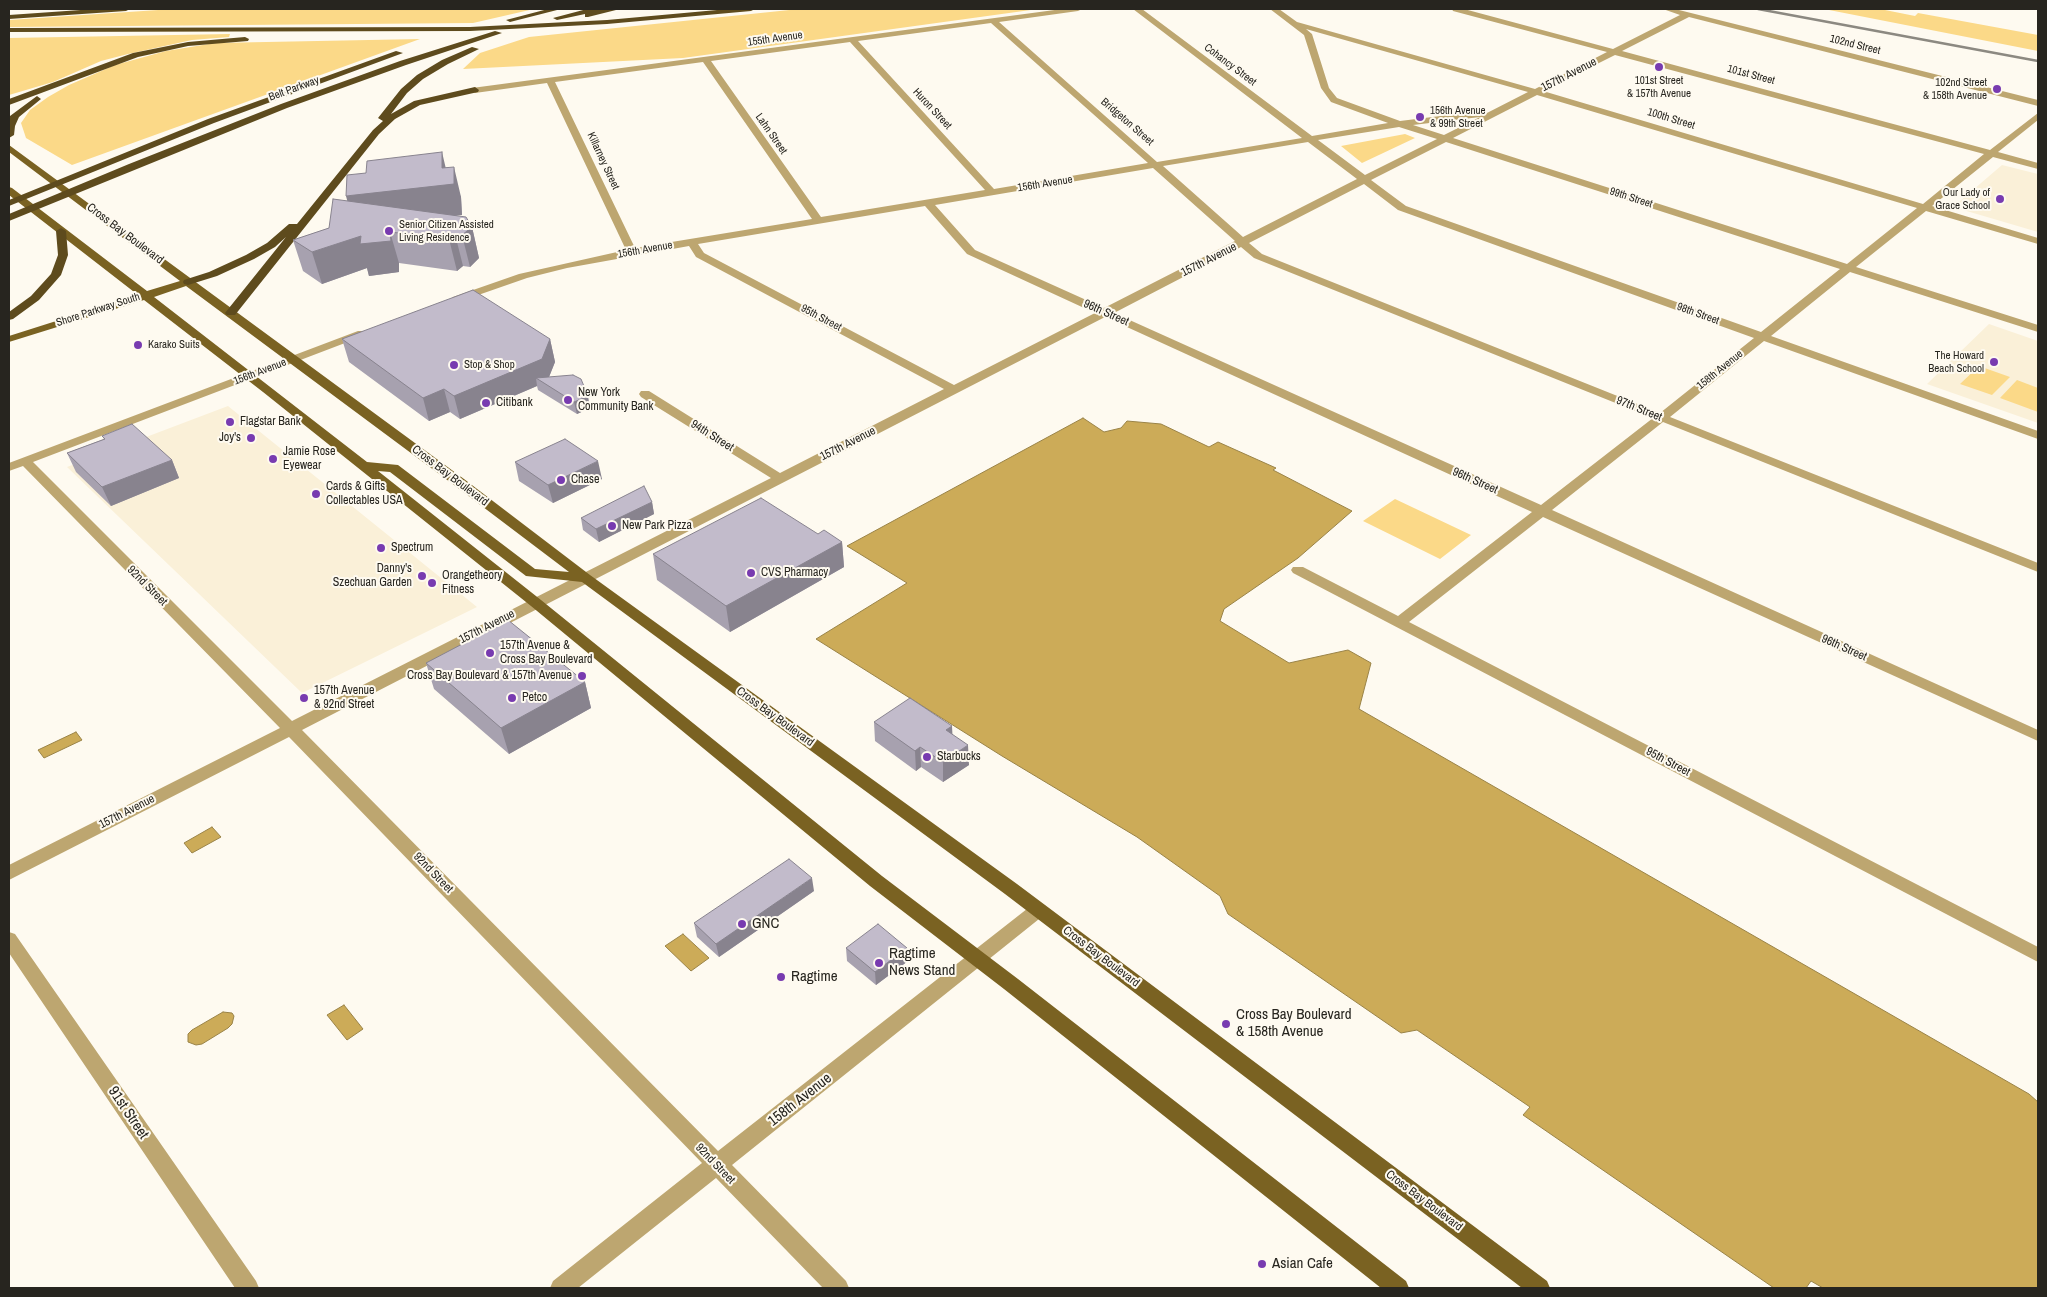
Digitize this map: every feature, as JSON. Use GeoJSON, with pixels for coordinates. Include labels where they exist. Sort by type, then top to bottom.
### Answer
{"type":"FeatureCollection","features":[{"type":"Feature","properties":{"kind":"highway"},"geometry":{"type":"LineString","coordinates":[[9,11],[26,9]]}},
{"type":"Feature","properties":{"kind":"highway"},"geometry":{"type":"LineString","coordinates":[[9,17],[126,9]]}},
{"type":"Feature","properties":{"kind":"highway"},"geometry":{"type":"LineString","coordinates":[[442,39],[557,9]]}},
{"type":"Feature","properties":{"kind":"highway","name":"Belt Parkway"},"geometry":{"type":"LineString","coordinates":[[9,218],[221,130],[383,70],[480,38],[596,9]]}},
{"type":"Feature","properties":{"kind":"highway"},"geometry":{"type":"LineString","coordinates":[[376,132],[384,116],[445,62],[508,37],[616,9]]}},
{"type":"Feature","properties":{"kind":"highway"},"geometry":{"type":"LineString","coordinates":[[9,30],[438,29],[576,24],[751,9]]}},
{"type":"Feature","properties":{"kind":"highway"},"geometry":{"type":"LineString","coordinates":[[9,102],[130,57],[201,42],[239,39],[420,35],[558,29],[650,18]]}},
{"type":"Feature","properties":{"kind":"highway","name":"Belt Parkway"},"geometry":{"type":"LineString","coordinates":[[9,204],[88,170],[265,101],[411,50]]}},
{"type":"Feature","properties":{"kind":"highway"},"geometry":{"type":"LineString","coordinates":[[9,135],[12,120],[19,111],[30,102],[70,80]]}},
{"type":"Feature","properties":{"kind":"highway"},"geometry":{"type":"LineString","coordinates":[[415,90],[475,90]]}},
{"type":"Feature","properties":{"kind":"highway"},"geometry":{"type":"LineString","coordinates":[[231,313],[376,132],[395,114],[411,106],[475,90]]}},
{"type":"Feature","properties":{"kind":"highway"},"geometry":{"type":"LineString","coordinates":[[9,199],[88,170]]}},
{"type":"Feature","properties":{"kind":"highway"},"geometry":{"type":"LineString","coordinates":[[9,224],[88,185]]}},
{"type":"Feature","properties":{"kind":"highway"},"geometry":{"type":"LineString","coordinates":[[188,282],[226,269],[261,252],[316,205]]}},
{"type":"Feature","properties":{"kind":"highway"},"geometry":{"type":"LineString","coordinates":[[9,316],[35,298],[56,275],[63,255],[60,231]]}},
{"type":"Feature","properties":{"kind":"main road","name":"Cross Bay Boulevard"},"geometry":{"type":"LineString","coordinates":[[9,148],[292,360],[459,482],[585,578],[1038,910],[1539,1288]]}},
{"type":"Feature","properties":{"kind":"main road"},"geometry":{"type":"LineString","coordinates":[[9,190],[364,466],[536,603],[869,875],[1398,1288]]}},
{"type":"Feature","properties":{"kind":"main road","name":"Shore Parkway South"},"geometry":{"type":"LineString","coordinates":[[9,340],[188,282]]}},
{"type":"Feature","properties":{"kind":"main road"},"geometry":{"type":"LineString","coordinates":[[364,466],[393,468],[531,573],[585,578]]}},
{"type":"Feature","properties":{"kind":"street","name":"155th Avenue"},"geometry":{"type":"LineString","coordinates":[[475,90],[1078,9]]}},
{"type":"Feature","properties":{"kind":"street","name":"Cohancy Street"},"geometry":{"type":"LineString","coordinates":[[1136,9],[1366,180]]}},
{"type":"Feature","properties":{"kind":"street","name":"99th Street"},"geometry":{"type":"LineString","coordinates":[[1274,9],[1308,34],[1325,88],[1334,100],[1400,124],[2038,329]]}},
{"type":"Feature","properties":{"kind":"street","name":"101st Street"},"geometry":{"type":"LineString","coordinates":[[1456,9],[2038,166]]}},
{"type":"Feature","properties":{"kind":"street","name":"102nd Street"},"geometry":{"type":"LineString","coordinates":[[1666,9],[2038,103]]}},
{"type":"Feature","properties":{"kind":"street","name":"157th Avenue"},"geometry":{"type":"LineString","coordinates":[[9,873],[1688,14]]}},
{"type":"Feature","properties":{"kind":"street","name":"Bridgeton Street"},"geometry":{"type":"LineString","coordinates":[[992,20],[1244,242]]}},
{"type":"Feature","properties":{"kind":"street","name":"100th Street"},"geometry":{"type":"LineString","coordinates":[[1295,24],[1536,92],[2038,241]]}},
{"type":"Feature","properties":{"kind":"street","name":"Huron Street"},"geometry":{"type":"LineString","coordinates":[[853,40],[994,193]]}},
{"type":"Feature","properties":{"kind":"street","name":"Lahn Street"},"geometry":{"type":"LineString","coordinates":[[706,60],[818,221]]}},
{"type":"Feature","properties":{"kind":"street","name":"Killarney Street"},"geometry":{"type":"LineString","coordinates":[[550,80],[632,252]]}},
{"type":"Feature","properties":{"kind":"street"},"geometry":{"type":"LineString","coordinates":[[1309,139],[1400,124],[1495,112]]}},
{"type":"Feature","properties":{"kind":"street","name":"158th Avenue"},"geometry":{"type":"LineString","coordinates":[[1400,622],[1661,418],[2038,116]]}},
{"type":"Feature","properties":{"kind":"street","name":"156th Avenue"},"geometry":{"type":"LineString","coordinates":[[450,302],[567,264],[1309,139]]}},
{"type":"Feature","properties":{"kind":"street","name":"98th Street"},"geometry":{"type":"LineString","coordinates":[[1366,180],[1402,208],[2038,436]]}},
{"type":"Feature","properties":{"kind":"street","name":"96th Street"},"geometry":{"type":"LineString","coordinates":[[929,204],[971,252],[2038,736]]}},
{"type":"Feature","properties":{"kind":"street","name":"95th Street"},"geometry":{"type":"LineString","coordinates":[[692,242],[700,255],[955,390]]}},
{"type":"Feature","properties":{"kind":"street","name":"97th Street"},"geometry":{"type":"LineString","coordinates":[[1244,242],[1258,256],[2038,568]]}},
{"type":"Feature","properties":{"kind":"street","name":"156th Avenue"},"geometry":{"type":"LineString","coordinates":[[9,467],[376,328]]}},
{"type":"Feature","properties":{"kind":"street","name":"94th Street"},"geometry":{"type":"LineString","coordinates":[[645,394],[780,478]]}},
{"type":"Feature","properties":{"kind":"street","name":"92nd Street"},"geometry":{"type":"LineString","coordinates":[[25,461],[290,728],[838,1288]]}},
{"type":"Feature","properties":{"kind":"street","name":"95th Street"},"geometry":{"type":"LineString","coordinates":[[1298,570],[2038,955]]}},
{"type":"Feature","properties":{"kind":"street","name":"158th Avenue"},"geometry":{"type":"LineString","coordinates":[[561,1288],[717,1166],[976,957],[1038,910]]}},
{"type":"Feature","properties":{"kind":"street","name":"91st Street"},"geometry":{"type":"LineString","coordinates":[[9,938],[248,1288]]}},
{"type":"Feature","properties":{"kind":"shaded area"},"geometry":{"type":"Polygon","coordinates":[[[173,9],[534,9],[473,23],[9,27],[9,20],[173,9]]]}},
{"type":"Feature","properties":{"kind":"shaded area"},"geometry":{"type":"Polygon","coordinates":[[[799,9],[1038,9],[683,58],[463,69],[480,53],[529,37],[799,9]]]}},
{"type":"Feature","properties":{"kind":"shaded area"},"geometry":{"type":"Polygon","coordinates":[[[1824,9],[1880,9],[1915,16],[1918,13],[2038,35],[2038,51],[1824,9]]]}},
{"type":"Feature","properties":{"kind":"shaded area"},"geometry":{"type":"Polygon","coordinates":[[[230,34],[229,37],[192,40],[101,61],[53,82],[9,95],[9,38],[230,34]]]}},
{"type":"Feature","properties":{"kind":"shaded area"},"geometry":{"type":"Polygon","coordinates":[[[420,39],[72,165],[26,138],[21,123],[30,110],[69,85],[115,65],[166,51],[215,43],[420,39]]]}},
{"type":"Feature","properties":{"kind":"shaded area"},"geometry":{"type":"Polygon","coordinates":[[[1405,134],[1415,138],[1362,163],[1341,146],[1405,134]]]}},
{"type":"Feature","properties":{"kind":"shaded area","name":"Our Lady of Grace School"},"geometry":{"type":"Polygon","coordinates":[[[2002,165],[2038,174],[2038,232],[1953,207],[2002,165]]]}},
{"type":"Feature","properties":{"kind":"shaded area","name":"The Howard Beach School"},"geometry":{"type":"Polygon","coordinates":[[[1989,324],[2038,341],[2038,423],[1927,384],[1989,324]]]}},
{"type":"Feature","properties":{"kind":"shaded area"},"geometry":{"type":"Polygon","coordinates":[[[1979,366],[2010,377],[1992,395],[1960,384],[1979,366]]]}},
{"type":"Feature","properties":{"kind":"shaded area"},"geometry":{"type":"Polygon","coordinates":[[[2017,380],[2038,388],[2038,412],[2000,398],[2017,380]]]}},
{"type":"Feature","properties":{"kind":"shaded area"},"geometry":{"type":"Polygon","coordinates":[[[228,406],[477,607],[302,693],[67,467],[228,406]]]}},
{"type":"Feature","properties":{"kind":"shaded area"},"geometry":{"type":"Polygon","coordinates":[[[1083,418],[1104,432],[1121,428],[1127,421],[1161,424],[1209,447],[1218,442],[1276,468],[1273,470],[1352,511],[1298,558],[1224,609],[1220,621],[1289,663],[1348,650],[1371,663],[1359,709],[2029,1094],[2038,1102],[2038,1288],[1823,1288],[1811,1281],[1806,1288],[1774,1288],[1523,1115],[1530,1107],[1417,1030],[1401,1033],[1228,914],[1220,896],[1137,837],[1002,756],[816,639],[907,583],[847,546],[1083,418]]]}},
{"type":"Feature","properties":{"kind":"shaded area"},"geometry":{"type":"Polygon","coordinates":[[[1395,499],[1471,535],[1440,559],[1363,521],[1395,499]]]}},
{"type":"Feature","properties":{"kind":"shaded area"},"geometry":{"type":"Polygon","coordinates":[[[76,732],[82,740],[44,758],[38,750],[76,732]]]}},
{"type":"Feature","properties":{"kind":"shaded area"},"geometry":{"type":"Polygon","coordinates":[[[212,827],[221,837],[192,853],[184,843],[212,827]]]}},
{"type":"Feature","properties":{"kind":"shaded area"},"geometry":{"type":"Polygon","coordinates":[[[683,934],[709,958],[691,971],[665,946],[683,934]]]}},
{"type":"Feature","properties":{"kind":"shaded area"},"geometry":{"type":"Polygon","coordinates":[[[344,1005],[363,1029],[347,1040],[327,1015],[344,1005]]]}},
{"type":"Feature","properties":{"kind":"shaded area"},"geometry":{"type":"Polygon","coordinates":[[[223,1012],[232,1013],[234,1016],[232,1024],[228,1028],[202,1044],[196,1045],[188,1042],[188,1034],[192,1030],[223,1012]]]}},
{"type":"Feature","properties":{"kind":"building"},"geometry":{"type":"Polygon","coordinates":[[[442,152],[442,168],[454,167],[454,184],[346,196],[347,175],[366,173],[367,161],[442,152]]]}},
{"type":"Feature","properties":{"kind":"building"},"geometry":{"type":"Polygon","coordinates":[[[333,199],[466,217],[472,227],[462,235],[455,234],[449,239],[390,232],[391,241],[360,244],[361,236],[312,252],[293,240],[329,228],[333,199]]]}},
{"type":"Feature","properties":{"kind":"building","name":"Stop & Shop"},"geometry":{"type":"Polygon","coordinates":[[[473,290],[550,339],[542,359],[454,396],[444,389],[423,398],[342,339],[473,290]]]}},
{"type":"Feature","properties":{"kind":"building"},"geometry":{"type":"Polygon","coordinates":[[[573,375],[581,379],[588,396],[574,402],[536,378],[573,375]]]}},
{"type":"Feature","properties":{"kind":"building"},"geometry":{"type":"Polygon","coordinates":[[[132,424],[172,460],[102,487],[67,453],[105,439],[102,436],[132,424]]]}},
{"type":"Feature","properties":{"kind":"building"},"geometry":{"type":"Polygon","coordinates":[[[565,439],[598,461],[548,485],[515,462],[565,439]]]}},
{"type":"Feature","properties":{"kind":"building"},"geometry":{"type":"Polygon","coordinates":[[[644,486],[652,502],[596,529],[581,518],[644,486]]]}},
{"type":"Feature","properties":{"kind":"building"},"geometry":{"type":"Polygon","coordinates":[[[761,498],[818,534],[824,530],[842,542],[726,606],[653,554],[761,498]]]}},
{"type":"Feature","properties":{"kind":"building"},"geometry":{"type":"Polygon","coordinates":[[[508,620],[585,682],[501,728],[426,663],[508,620]]]}},
{"type":"Feature","properties":{"kind":"building"},"geometry":{"type":"Polygon","coordinates":[[[910,698],[952,726],[946,730],[968,745],[943,762],[920,747],[915,751],[874,722],[910,698]]]}},
{"type":"Feature","properties":{"kind":"building"},"geometry":{"type":"Polygon","coordinates":[[[789,859],[812,878],[716,944],[694,923],[789,859]]]}},
{"type":"Feature","properties":{"kind":"building"},"geometry":{"type":"Polygon","coordinates":[[[878,924],[907,948],[875,972],[846,948],[878,924]]]}},
{"type":"Feature","properties":{"kind":"railway"},"geometry":{"type":"LineString","coordinates":[[1758,9],[2038,61]]}},
{"type":"Feature","properties":{"kind":"place","name":"101st Street & 157th Avenue"},"geometry":{"type":"Point","coordinates":[1659,67]}},
{"type":"Feature","properties":{"kind":"place","name":"102nd Street & 158th Avenue"},"geometry":{"type":"Point","coordinates":[1997,89]}},
{"type":"Feature","properties":{"kind":"place","name":"156th Avenue & 99th Street"},"geometry":{"type":"Point","coordinates":[1420,117]}},
{"type":"Feature","properties":{"kind":"place","name":"Our Lady of Grace School"},"geometry":{"type":"Point","coordinates":[2000,199]}},
{"type":"Feature","properties":{"kind":"place","name":"Senior Citizen Assisted Living Residence"},"geometry":{"type":"Point","coordinates":[389,231]}},
{"type":"Feature","properties":{"kind":"place","name":"Karako Suits"},"geometry":{"type":"Point","coordinates":[138,345]}},
{"type":"Feature","properties":{"kind":"place","name":"The Howard Beach School"},"geometry":{"type":"Point","coordinates":[1994,362]}},
{"type":"Feature","properties":{"kind":"place","name":"Stop & Shop"},"geometry":{"type":"Point","coordinates":[454,365]}},
{"type":"Feature","properties":{"kind":"place","name":"New York Community Bank"},"geometry":{"type":"Point","coordinates":[568,400]}},
{"type":"Feature","properties":{"kind":"place","name":"Citibank"},"geometry":{"type":"Point","coordinates":[486,403]}},
{"type":"Feature","properties":{"kind":"place","name":"Flagstar Bank"},"geometry":{"type":"Point","coordinates":[230,422]}},
{"type":"Feature","properties":{"kind":"place","name":"Joy's"},"geometry":{"type":"Point","coordinates":[251,438]}},
{"type":"Feature","properties":{"kind":"place","name":"Jamie Rose Eyewear"},"geometry":{"type":"Point","coordinates":[273,459]}},
{"type":"Feature","properties":{"kind":"place","name":"Chase"},"geometry":{"type":"Point","coordinates":[561,480]}},
{"type":"Feature","properties":{"kind":"place","name":"Cards & Gifts Collectables USA"},"geometry":{"type":"Point","coordinates":[316,494]}},
{"type":"Feature","properties":{"kind":"place","name":"New Park Pizza"},"geometry":{"type":"Point","coordinates":[612,526]}},
{"type":"Feature","properties":{"kind":"place","name":"Spectrum"},"geometry":{"type":"Point","coordinates":[381,548]}},
{"type":"Feature","properties":{"kind":"place","name":"CVS Pharmacy"},"geometry":{"type":"Point","coordinates":[751,573]}},
{"type":"Feature","properties":{"kind":"place","name":"Danny's Szechuan Garden"},"geometry":{"type":"Point","coordinates":[422,576]}},
{"type":"Feature","properties":{"kind":"place","name":"Orangetheory Fitness"},"geometry":{"type":"Point","coordinates":[432,583]}},
{"type":"Feature","properties":{"kind":"place","name":"157th Avenue & Cross Bay Boulevard"},"geometry":{"type":"Point","coordinates":[490,653]}},
{"type":"Feature","properties":{"kind":"place","name":"Cross Bay Boulevard & 157th Avenue"},"geometry":{"type":"Point","coordinates":[582,676]}},
{"type":"Feature","properties":{"kind":"place","name":"157th Avenue & 92nd Street"},"geometry":{"type":"Point","coordinates":[304,698]}},
{"type":"Feature","properties":{"kind":"place","name":"Petco"},"geometry":{"type":"Point","coordinates":[512,698]}},
{"type":"Feature","properties":{"kind":"place","name":"Starbucks"},"geometry":{"type":"Point","coordinates":[927,757]}},
{"type":"Feature","properties":{"kind":"place","name":"GNC"},"geometry":{"type":"Point","coordinates":[742,924]}},
{"type":"Feature","properties":{"kind":"place","name":"Ragtime News Stand"},"geometry":{"type":"Point","coordinates":[879,963]}},
{"type":"Feature","properties":{"kind":"place","name":"Ragtime"},"geometry":{"type":"Point","coordinates":[781,977]}},
{"type":"Feature","properties":{"kind":"place","name":"Cross Bay Boulevard & 158th Avenue"},"geometry":{"type":"Point","coordinates":[1226,1024]}},
{"type":"Feature","properties":{"kind":"place","name":"Asian Cafe"},"geometry":{"type":"Point","coordinates":[1262,1264]}}]}
